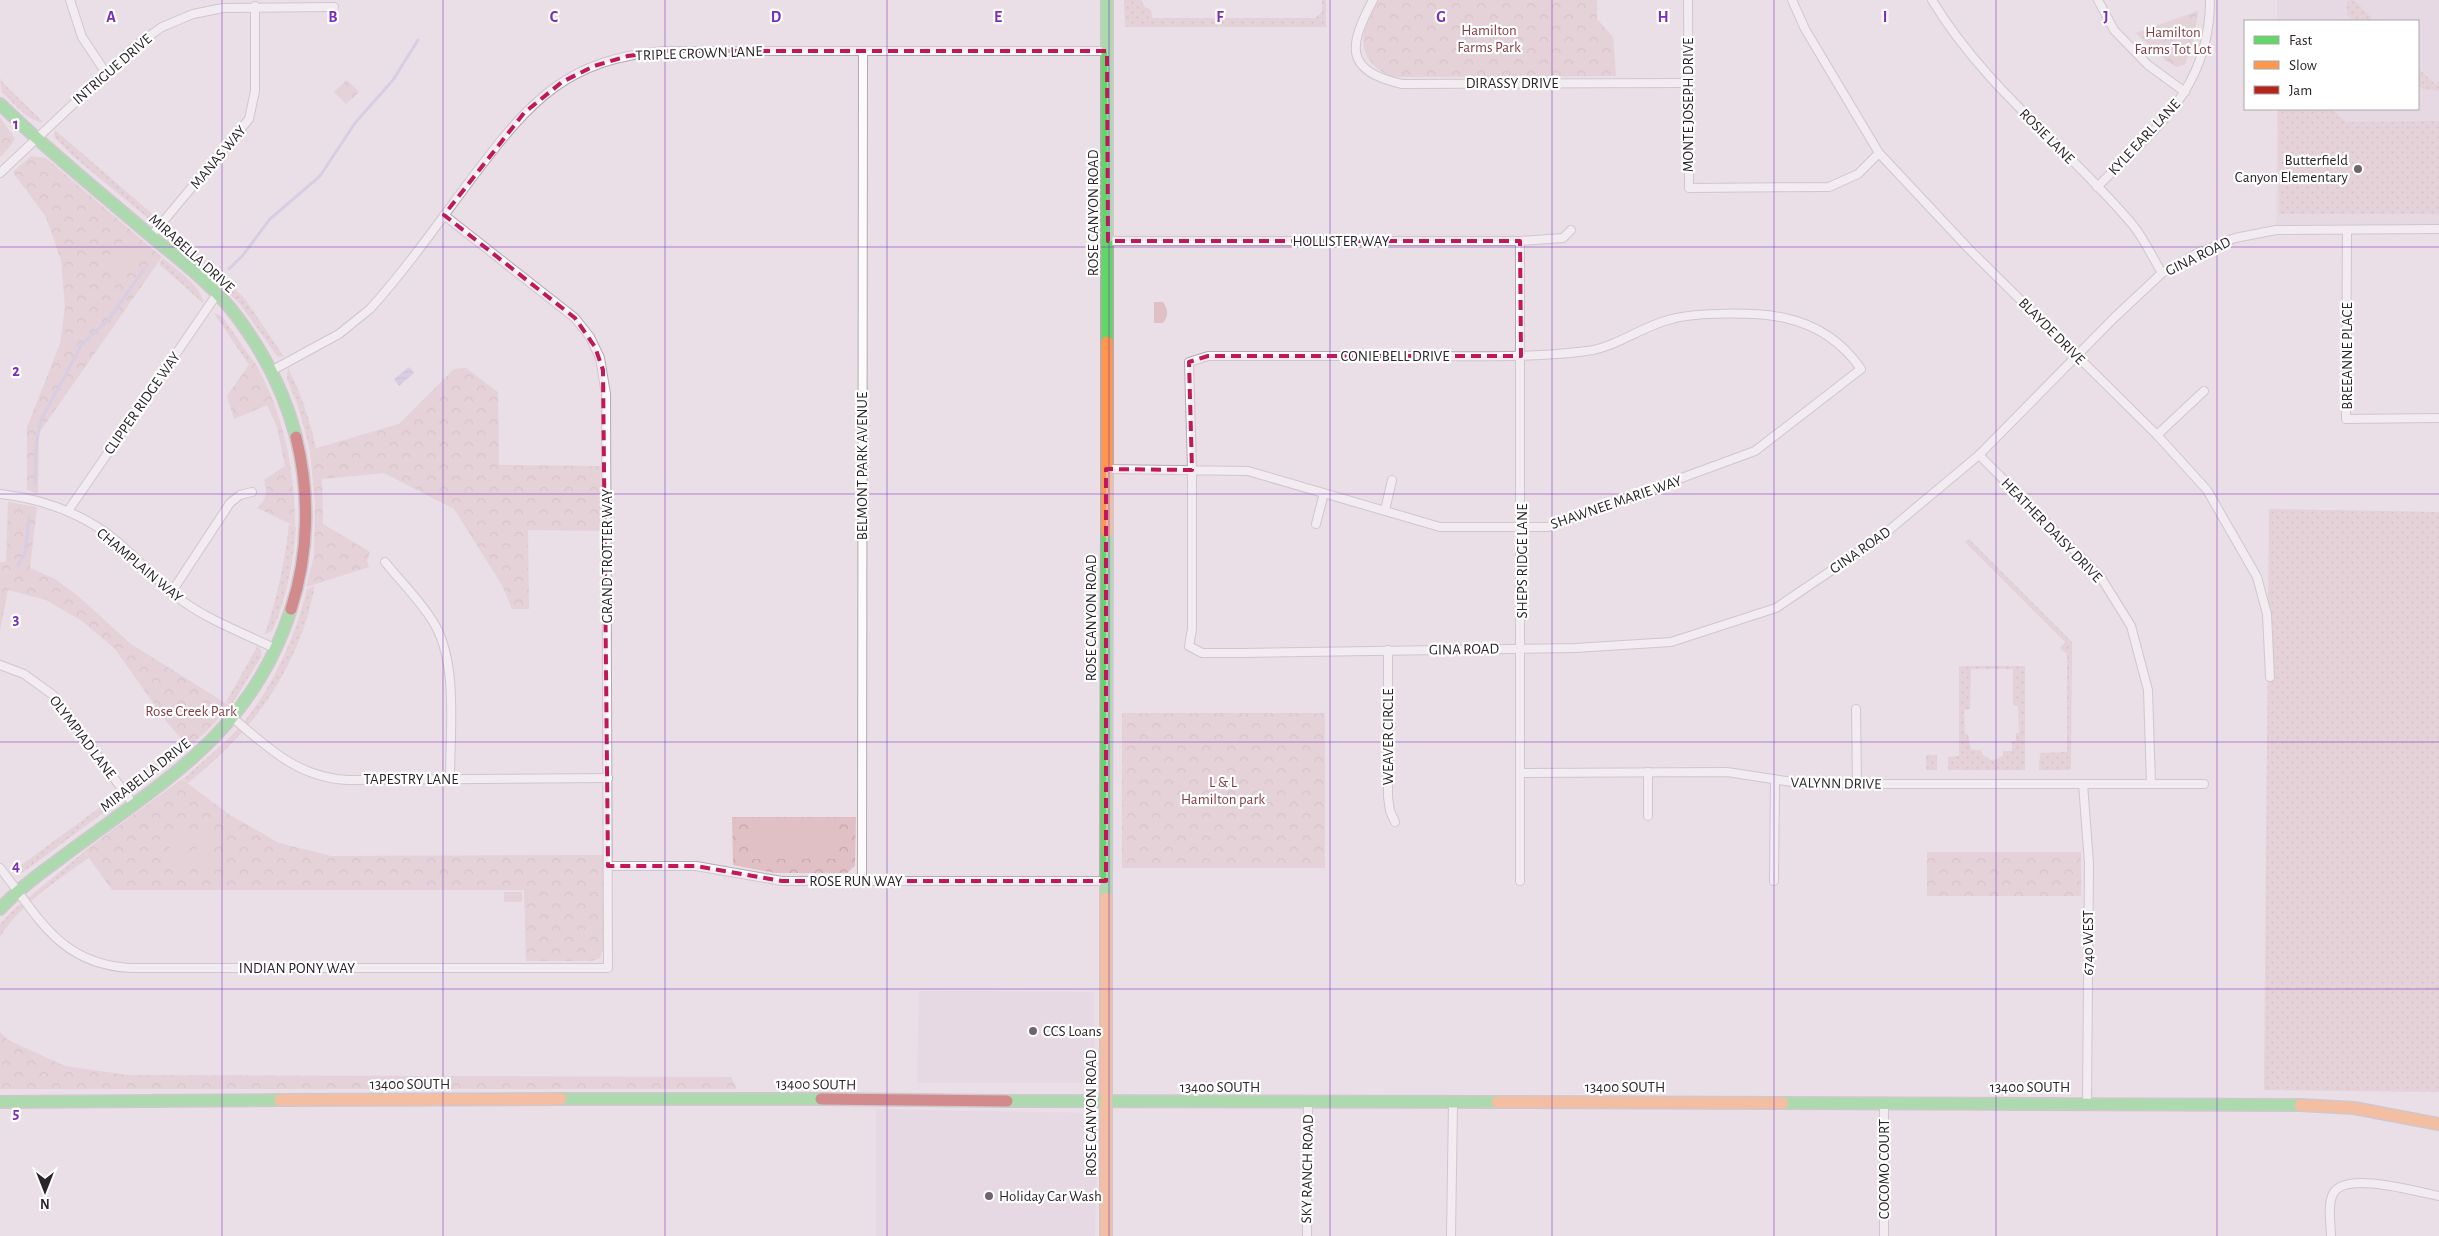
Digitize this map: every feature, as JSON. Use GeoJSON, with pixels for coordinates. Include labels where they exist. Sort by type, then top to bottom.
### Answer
{"type":"FeatureCollection","features":[{"type":"Feature","properties":{"kind":"street"},"geometry":{"type":"LineString","coordinates":[[70,0],[82,37],[106,73]]}},
{"type":"Feature","properties":{"kind":"street","name":"ROSE CANYON ROAD"},"geometry":{"type":"LineString","coordinates":[[1106,1236],[1107,0]]}},
{"type":"Feature","properties":{"kind":"street","name":"DIRASSY DRIVE"},"geometry":{"type":"LineString","coordinates":[[1373,0],[1357,31],[1355,47],[1358,60],[1380,79],[1402,84],[1688,83]]}},
{"type":"Feature","properties":{"kind":"street","name":"MONTE JOSEPH DRIVE"},"geometry":{"type":"LineString","coordinates":[[1688,0],[1689,188],[1829,187],[1858,174],[1879,153]]}},
{"type":"Feature","properties":{"kind":"street","name":"BLAYDE DRIVE"},"geometry":{"type":"LineString","coordinates":[[1792,0],[1805,30],[1879,153],[1968,248],[2157,435],[2208,490],[2257,577],[2267,614],[2270,677]]}},
{"type":"Feature","properties":{"kind":"street","name":"ROSIE LANE"},"geometry":{"type":"LineString","coordinates":[[1932,0],[1946,24],[1981,69],[2097,186],[2133,226],[2162,273]]}},
{"type":"Feature","properties":{"kind":"street"},"geometry":{"type":"LineString","coordinates":[[2098,0],[2114,30],[2148,65],[2185,92]]}},
{"type":"Feature","properties":{"kind":"street","name":"KYLE EARL LANE"},"geometry":{"type":"LineString","coordinates":[[2097,186],[2161,123],[2185,92],[2198,69],[2208,38],[2210,0]]}},
{"type":"Feature","properties":{"kind":"street","name":"INTRIGUE DRIVE"},"geometry":{"type":"LineString","coordinates":[[0,172],[148,36],[177,19],[209,10],[255,6],[334,7]]}},
{"type":"Feature","properties":{"kind":"street","name":"MANAS WAY"},"geometry":{"type":"LineString","coordinates":[[152,236],[249,120],[255,91],[255,6]]}},
{"type":"Feature","properties":{"kind":"street","name":"TRIPLE CROWN LANE"},"geometry":{"type":"LineString","coordinates":[[271,370],[327,342],[360,318],[388,288],[524,113],[562,82],[594,66],[628,56],[664,51],[1107,51]]}},
{"type":"Feature","properties":{"kind":"street","name":"BELMONT PARK AVENUE"},"geometry":{"type":"LineString","coordinates":[[862,881],[863,51]]}},
{"type":"Feature","properties":{"kind":"street","name":"MIRABELLA DRIVE"},"geometry":{"type":"LineString","coordinates":[[0,104],[36,138],[217,294],[249,333],[271,370],[285,402],[295,433],[304,487],[306,522],[303,558],[296,595],[276,649],[258,682],[233,718],[202,750],[17,890],[0,909]]}},
{"type":"Feature","properties":{"kind":"street","name":"GRAND TROTTER WAY"},"geometry":{"type":"LineString","coordinates":[[444,215],[567,310],[586,332],[600,358],[606,394],[608,968]]}},
{"type":"Feature","properties":{"kind":"street","name":"GINA ROAD"},"geometry":{"type":"LineString","coordinates":[[1189,646],[1202,653],[1575,648],[1671,642],[1776,608],[1882,536],[1979,455],[2162,273],[2198,253],[2235,238],[2276,230],[2439,229]]}},
{"type":"Feature","properties":{"kind":"street","name":"HOLLISTER WAY"},"geometry":{"type":"LineString","coordinates":[[1108,241],[1520,241],[1563,238],[1571,230]]}},
{"type":"Feature","properties":{"kind":"street","name":"BREEANNE PLACE"},"geometry":{"type":"LineString","coordinates":[[2347,230],[2346,419],[2439,418]]}},
{"type":"Feature","properties":{"kind":"street","name":"SHEPS RIDGE LANE"},"geometry":{"type":"LineString","coordinates":[[1520,241],[1522,528],[1520,881]]}},
{"type":"Feature","properties":{"kind":"street","name":"CLIPPER RIDGE WAY"},"geometry":{"type":"LineString","coordinates":[[68,511],[217,294]]}},
{"type":"Feature","properties":{"kind":"street","name":"CONIE BELL DRIVE"},"geometry":{"type":"LineString","coordinates":[[1189,646],[1192,629],[1192,470],[1189,362],[1208,356],[1521,356],[1589,350],[1606,346],[1672,318],[1732,313],[1784,318],[1808,325],[1825,334],[1849,352],[1861,369]]}},
{"type":"Feature","properties":{"kind":"street","name":"SHAWNEE MARIE WAY"},"geometry":{"type":"LineString","coordinates":[[1106,469],[1248,471],[1440,527],[1548,527],[1755,451],[1861,369]]}},
{"type":"Feature","properties":{"kind":"street"},"geometry":{"type":"LineString","coordinates":[[2157,435],[2204,391]]}},
{"type":"Feature","properties":{"kind":"street","name":"HEATHER DAISY DRIVE"},"geometry":{"type":"LineString","coordinates":[[1979,455],[2100,576],[2131,626],[2148,690],[2151,784]]}},
{"type":"Feature","properties":{"kind":"street"},"geometry":{"type":"LineString","coordinates":[[1385,510],[1392,480]]}},
{"type":"Feature","properties":{"kind":"street"},"geometry":{"type":"LineString","coordinates":[[171,593],[230,503],[240,496],[252,492]]}},
{"type":"Feature","properties":{"kind":"street"},"geometry":{"type":"LineString","coordinates":[[1316,524],[1324,493]]}},
{"type":"Feature","properties":{"kind":"street","name":"CHAMPLAIN WAY"},"geometry":{"type":"LineString","coordinates":[[0,494],[25,497],[68,511],[89,522],[118,542],[171,593],[206,615],[276,649]]}},
{"type":"Feature","properties":{"kind":"street"},"geometry":{"type":"LineString","coordinates":[[385,562],[429,615],[444,647],[449,670],[450,779]]}},
{"type":"Feature","properties":{"kind":"street","name":"WEAVER CIRCLE"},"geometry":{"type":"LineString","coordinates":[[1388,650],[1388,797],[1390,811],[1396,822]]}},
{"type":"Feature","properties":{"kind":"street","name":"OLYMPIAD LANE"},"geometry":{"type":"LineString","coordinates":[[0,665],[24,674],[53,696],[132,804]]}},
{"type":"Feature","properties":{"kind":"street"},"geometry":{"type":"LineString","coordinates":[[1856,709],[1857,784]]}},
{"type":"Feature","properties":{"kind":"street","name":"TAPESTRY LANE"},"geometry":{"type":"LineString","coordinates":[[233,718],[284,760],[317,776],[348,780],[608,778]]}},
{"type":"Feature","properties":{"kind":"street"},"geometry":{"type":"LineString","coordinates":[[1648,772],[1648,816]]}},
{"type":"Feature","properties":{"kind":"street","name":"VALYNN DRIVE"},"geometry":{"type":"LineString","coordinates":[[1522,773],[1727,772],[1805,784],[2204,784]]}},
{"type":"Feature","properties":{"kind":"street"},"geometry":{"type":"LineString","coordinates":[[1774,881],[1775,780]]}},
{"type":"Feature","properties":{"kind":"street","name":"6740 WEST"},"geometry":{"type":"LineString","coordinates":[[2083,784],[2089,863],[2087,1102]]}},
{"type":"Feature","properties":{"kind":"street","name":"ROSE RUN WAY"},"geometry":{"type":"LineString","coordinates":[[608,866],[696,866],[774,880],[1106,881]]}},
{"type":"Feature","properties":{"kind":"street","name":"INDIAN PONY WAY"},"geometry":{"type":"LineString","coordinates":[[0,868],[44,927],[60,943],[88,960],[120,968],[608,968]]}},
{"type":"Feature","properties":{"kind":"street","name":"13400 SOUTH"},"geometry":{"type":"LineString","coordinates":[[0,1102],[720,1098],[1106,1102],[2087,1102],[2320,1104],[2370,1110],[2439,1124]]}},
{"type":"Feature","properties":{"kind":"street","name":"SKY RANCH ROAD"},"geometry":{"type":"LineString","coordinates":[[1307,1236],[1308,1102]]}},
{"type":"Feature","properties":{"kind":"street"},"geometry":{"type":"LineString","coordinates":[[1451,1236],[1453,1102]]}},
{"type":"Feature","properties":{"kind":"street","name":"COCOMO COURT"},"geometry":{"type":"LineString","coordinates":[[1884,1102],[1884,1236]]}},
{"type":"Feature","properties":{"kind":"street"},"geometry":{"type":"LineString","coordinates":[[2331,1236],[2331,1200],[2335,1190],[2347,1184],[2366,1183],[2439,1196]]}},
{"type":"Feature","properties":{"kind":"highlighted area"},"geometry":{"type":"Polygon","coordinates":[[[664,51],[1107,51],[1108,241],[1520,241],[1521,356],[1208,356],[1189,362],[1192,470],[1106,469],[1106,881],[782,881],[696,866],[608,866],[603,370],[595,347],[575,318],[444,215],[524,113],[562,82],[594,66],[628,56],[664,51]]]}},
{"type":"Feature","properties":{"kind":"shaded area","name":"Butterfield Canyon Elementary"},"geometry":{"type":"Polygon","coordinates":[[[2277,0],[2439,0],[2439,229],[2276,230],[2277,110],[2419,110],[2419,20],[2277,20],[2277,0]]]}},
{"type":"Feature","properties":{"kind":"shaded area"},"geometry":{"type":"Polygon","coordinates":[[[409,367],[414,373],[399,386],[394,379],[409,367]]]}},
{"type":"Feature","properties":{"kind":"shaded area"},"geometry":{"type":"Polygon","coordinates":[[[919,991],[1094,992],[1095,1075],[1091,1081],[1084,1083],[917,1083],[919,991]]]}},
{"type":"Feature","properties":{"kind":"shaded area"},"geometry":{"type":"Polygon","coordinates":[[[876,1109],[1098,1113],[1095,1236],[876,1236],[876,1109]]]}},
{"type":"Feature","properties":{"kind":"green space"},"geometry":{"type":"Polygon","coordinates":[[[1124,0],[1141,0],[1145,7],[1151,10],[1152,18],[1315,18],[1322,12],[1322,0],[1326,0],[1326,27],[1125,27],[1124,0]]]}},
{"type":"Feature","properties":{"kind":"green space","name":"Hamilton Farms Park"},"geometry":{"type":"Polygon","coordinates":[[[1379,0],[1597,0],[1597,19],[1613,37],[1616,76],[1392,77],[1371,62],[1363,43],[1367,22],[1379,0]]]}},
{"type":"Feature","properties":{"kind":"green space"},"geometry":{"type":"Polygon","coordinates":[[[2347,0],[2355,7],[2349,0],[2354,0],[2371,17],[2371,20],[2352,20],[2347,15],[2347,0]]]}},
{"type":"Feature","properties":{"kind":"green space","name":"Hamilton Farms Tot Lot"},"geometry":{"type":"Polygon","coordinates":[[[2198,11],[2194,39],[2185,64],[2177,67],[2165,60],[2136,33],[2198,11]]]}},
{"type":"Feature","properties":{"kind":"green space"},"geometry":{"type":"Polygon","coordinates":[[[2419,69],[2436,85],[2439,81],[2439,91],[2422,89],[2419,86],[2419,69]]]}},
{"type":"Feature","properties":{"kind":"green space"},"geometry":{"type":"Polygon","coordinates":[[[0,78],[43,122],[26,115],[2,92],[0,78]]]}},
{"type":"Feature","properties":{"kind":"green space"},"geometry":{"type":"Polygon","coordinates":[[[347,80],[359,92],[346,104],[334,92],[347,80]]]}},
{"type":"Feature","properties":{"kind":"green space","name":"Butterfield Canyon Elementary"},"geometry":{"type":"Polygon","coordinates":[[[2278,110],[2333,110],[2346,122],[2439,121],[2439,214],[2279,214],[2278,110]]]}},
{"type":"Feature","properties":{"kind":"green space"},"geometry":{"type":"Polygon","coordinates":[[[0,117],[15,139],[0,157],[0,117]]]}},
{"type":"Feature","properties":{"kind":"green space"},"geometry":{"type":"Polygon","coordinates":[[[55,130],[157,218],[149,219],[74,157],[54,137],[55,130]]]}},
{"type":"Feature","properties":{"kind":"green space"},"geometry":{"type":"Polygon","coordinates":[[[31,156],[46,158],[162,257],[39,433],[38,494],[27,490],[27,427],[60,344],[65,307],[61,260],[46,217],[13,172],[31,156]]]}},
{"type":"Feature","properties":{"kind":"green space"},"geometry":{"type":"Polygon","coordinates":[[[167,227],[212,266],[245,299],[284,357],[277,356],[240,304],[168,236],[167,227]]]}},
{"type":"Feature","properties":{"kind":"green space"},"geometry":{"type":"Polygon","coordinates":[[[124,240],[138,252],[120,275],[105,262],[124,240]]]}},
{"type":"Feature","properties":{"kind":"green space"},"geometry":{"type":"Polygon","coordinates":[[[163,258],[194,285],[202,297],[203,303],[159,264],[163,258]]]}},
{"type":"Feature","properties":{"kind":"green space"},"geometry":{"type":"Polygon","coordinates":[[[1154,302],[1163,302],[1166,308],[1167,315],[1163,323],[1154,323],[1154,302]]]}},
{"type":"Feature","properties":{"kind":"green space"},"geometry":{"type":"Polygon","coordinates":[[[214,313],[222,316],[253,361],[249,365],[214,313]]]}},
{"type":"Feature","properties":{"kind":"green space"},"geometry":{"type":"Polygon","coordinates":[[[254,361],[273,400],[280,420],[293,483],[295,526],[257,508],[266,496],[264,480],[285,466],[277,427],[267,405],[234,419],[227,396],[248,366],[254,361]]]}},
{"type":"Feature","properties":{"kind":"green space"},"geometry":{"type":"Polygon","coordinates":[[[288,368],[301,397],[311,427],[316,448],[310,450],[298,406],[287,379],[288,368]]]}},
{"type":"Feature","properties":{"kind":"green space"},"geometry":{"type":"Polygon","coordinates":[[[466,368],[498,392],[499,465],[601,466],[600,531],[528,530],[529,609],[512,609],[502,585],[454,509],[384,473],[322,479],[323,524],[370,552],[367,561],[369,567],[306,587],[314,556],[315,504],[310,450],[399,424],[454,369],[466,368]]]}},
{"type":"Feature","properties":{"kind":"green space","name":"Rose Creek Park"},"geometry":{"type":"Polygon","coordinates":[[[8,502],[37,507],[30,568],[55,579],[78,596],[131,644],[230,706],[205,733],[140,786],[134,785],[154,770],[151,768],[184,742],[166,721],[115,649],[82,621],[46,600],[8,590],[0,630],[0,562],[6,562],[8,502]]]}},
{"type":"Feature","properties":{"kind":"green space"},"geometry":{"type":"Polygon","coordinates":[[[2269,509],[2439,512],[2439,1092],[2264,1090],[2269,509]]]}},
{"type":"Feature","properties":{"kind":"green space"},"geometry":{"type":"Polygon","coordinates":[[[289,524],[296,527],[288,580],[282,606],[272,631],[265,634],[280,580],[289,524]]]}},
{"type":"Feature","properties":{"kind":"green space"},"geometry":{"type":"Polygon","coordinates":[[[1969,539],[2072,642],[2071,769],[2068,767],[2071,770],[2039,770],[2040,753],[2067,752],[2067,654],[2060,648],[2065,642],[1965,542],[1969,539]]]}},
{"type":"Feature","properties":{"kind":"green space"},"geometry":{"type":"Polygon","coordinates":[[[315,586],[300,638],[279,681],[267,700],[240,735],[188,783],[183,779],[216,750],[247,718],[267,689],[291,640],[307,589],[315,586]]]}},
{"type":"Feature","properties":{"kind":"green space"},"geometry":{"type":"Polygon","coordinates":[[[257,647],[261,650],[261,657],[231,706],[226,702],[257,647]]]}},
{"type":"Feature","properties":{"kind":"green space"},"geometry":{"type":"Polygon","coordinates":[[[1959,666],[2025,666],[2025,770],[1948,770],[1948,757],[1959,756],[1959,666]],[[1971,669],[1970,709],[1964,710],[1965,734],[1968,734],[1971,750],[1981,750],[1982,754],[1991,760],[1998,759],[2003,755],[2003,751],[2012,751],[2012,741],[2016,741],[2016,733],[2019,733],[2018,706],[2013,706],[2013,669],[1971,669]]]}},
{"type":"Feature","properties":{"kind":"green space","name":"L & L Hamilton park"},"geometry":{"type":"Polygon","coordinates":[[[1122,713],[1325,713],[1325,868],[1122,868],[1122,713]]]}},
{"type":"Feature","properties":{"kind":"green space"},"geometry":{"type":"Polygon","coordinates":[[[1926,755],[1937,755],[1937,770],[1926,770],[1926,755]]]}},
{"type":"Feature","properties":{"kind":"green space"},"geometry":{"type":"Polygon","coordinates":[[[182,779],[230,815],[279,843],[331,856],[603,855],[603,949],[600,958],[592,961],[526,961],[524,890],[112,890],[84,851],[182,779]]]}},
{"type":"Feature","properties":{"kind":"green space"},"geometry":{"type":"Polygon","coordinates":[[[118,794],[119,799],[115,804],[25,871],[17,874],[12,872],[118,794]]]}},
{"type":"Feature","properties":{"kind":"green space"},"geometry":{"type":"Polygon","coordinates":[[[732,817],[856,817],[855,866],[847,873],[775,873],[733,865],[732,817]]]}},
{"type":"Feature","properties":{"kind":"green space"},"geometry":{"type":"Polygon","coordinates":[[[750,823],[836,823],[836,859],[750,859],[750,823]]]}},
{"type":"Feature","properties":{"kind":"green space"},"geometry":{"type":"Polygon","coordinates":[[[170,833],[185,833],[186,867],[170,867],[170,833]]]}},
{"type":"Feature","properties":{"kind":"green space"},"geometry":{"type":"Polygon","coordinates":[[[196,833],[212,833],[213,867],[197,867],[196,833]]]}},
{"type":"Feature","properties":{"kind":"green space"},"geometry":{"type":"Polygon","coordinates":[[[84,852],[88,858],[29,903],[0,937],[0,924],[12,911],[84,852]]]}},
{"type":"Feature","properties":{"kind":"green space"},"geometry":{"type":"Polygon","coordinates":[[[1927,852],[2081,852],[2081,896],[1927,896],[1927,852]]]}},
{"type":"Feature","properties":{"kind":"green space"},"geometry":{"type":"Polygon","coordinates":[[[504,892],[522,892],[522,902],[504,902],[504,892]]]}},
{"type":"Feature","properties":{"kind":"green space"},"geometry":{"type":"Polygon","coordinates":[[[0,1032],[8,1040],[65,1066],[128,1075],[731,1077],[737,1089],[0,1089],[0,1032]]]}},
{"type":"Feature","properties":{"kind":"waterway"},"geometry":{"type":"LineString","coordinates":[[229,269],[243,255],[270,219],[320,176],[355,123],[393,80],[418,40]]}},
{"type":"Feature","properties":{"kind":"waterway"},"geometry":{"type":"LineString","coordinates":[[35,484],[36,445],[41,420],[82,344],[109,319],[144,269]]}},
{"type":"Feature","properties":{"kind":"waterway"},"geometry":{"type":"LineString","coordinates":[[18,565],[25,554],[29,518]]}},
{"type":"Feature","properties":{"kind":"traffic: fast"},"geometry":{"type":"LineString","coordinates":[[1107,0],[1107,342]]}},
{"type":"Feature","properties":{"kind":"traffic: fast"},"geometry":{"type":"LineString","coordinates":[[0,104],[56,155],[193,271],[231,309],[262,354],[285,403],[296,437]]}},
{"type":"Feature","properties":{"kind":"traffic: fast"},"geometry":{"type":"LineString","coordinates":[[1106,898],[1107,532]]}},
{"type":"Feature","properties":{"kind":"traffic: fast"},"geometry":{"type":"LineString","coordinates":[[0,909],[35,877],[174,774],[204,747],[231,719],[254,687],[275,651],[291,609]]}},
{"type":"Feature","properties":{"kind":"traffic: fast"},"geometry":{"type":"LineString","coordinates":[[561,1099],[821,1099]]}},
{"type":"Feature","properties":{"kind":"traffic: fast"},"geometry":{"type":"LineString","coordinates":[[0,1102],[280,1100]]}},
{"type":"Feature","properties":{"kind":"traffic: fast"},"geometry":{"type":"LineString","coordinates":[[1007,1101],[1497,1102]]}},
{"type":"Feature","properties":{"kind":"traffic: fast"},"geometry":{"type":"LineString","coordinates":[[1783,1103],[2300,1105]]}},
{"type":"Feature","properties":{"kind":"traffic: slow"},"geometry":{"type":"LineString","coordinates":[[1107,342],[1107,532]]}},
{"type":"Feature","properties":{"kind":"traffic: slow"},"geometry":{"type":"LineString","coordinates":[[1106,898],[1106,1236]]}},
{"type":"Feature","properties":{"kind":"traffic: slow"},"geometry":{"type":"LineString","coordinates":[[280,1100],[561,1099]]}},
{"type":"Feature","properties":{"kind":"traffic: slow"},"geometry":{"type":"LineString","coordinates":[[1497,1102],[1783,1103]]}},
{"type":"Feature","properties":{"kind":"traffic: slow"},"geometry":{"type":"LineString","coordinates":[[2300,1105],[2354,1108],[2439,1124]]}},
{"type":"Feature","properties":{"kind":"traffic: jam"},"geometry":{"type":"LineString","coordinates":[[291,609],[301,567],[306,523],[304,480],[296,437]]}},
{"type":"Feature","properties":{"kind":"traffic: jam"},"geometry":{"type":"LineString","coordinates":[[821,1099],[1007,1101]]}},
{"type":"Feature","properties":{"kind":"place","name":"Butterfield Canyon Elementary"},"geometry":{"type":"Point","coordinates":[2358,169]}},
{"type":"Feature","properties":{"kind":"place","name":"CCS Loans"},"geometry":{"type":"Point","coordinates":[1033,1031]}},
{"type":"Feature","properties":{"kind":"place","name":"Holiday Car Wash"},"geometry":{"type":"Point","coordinates":[989,1196]}}]}
